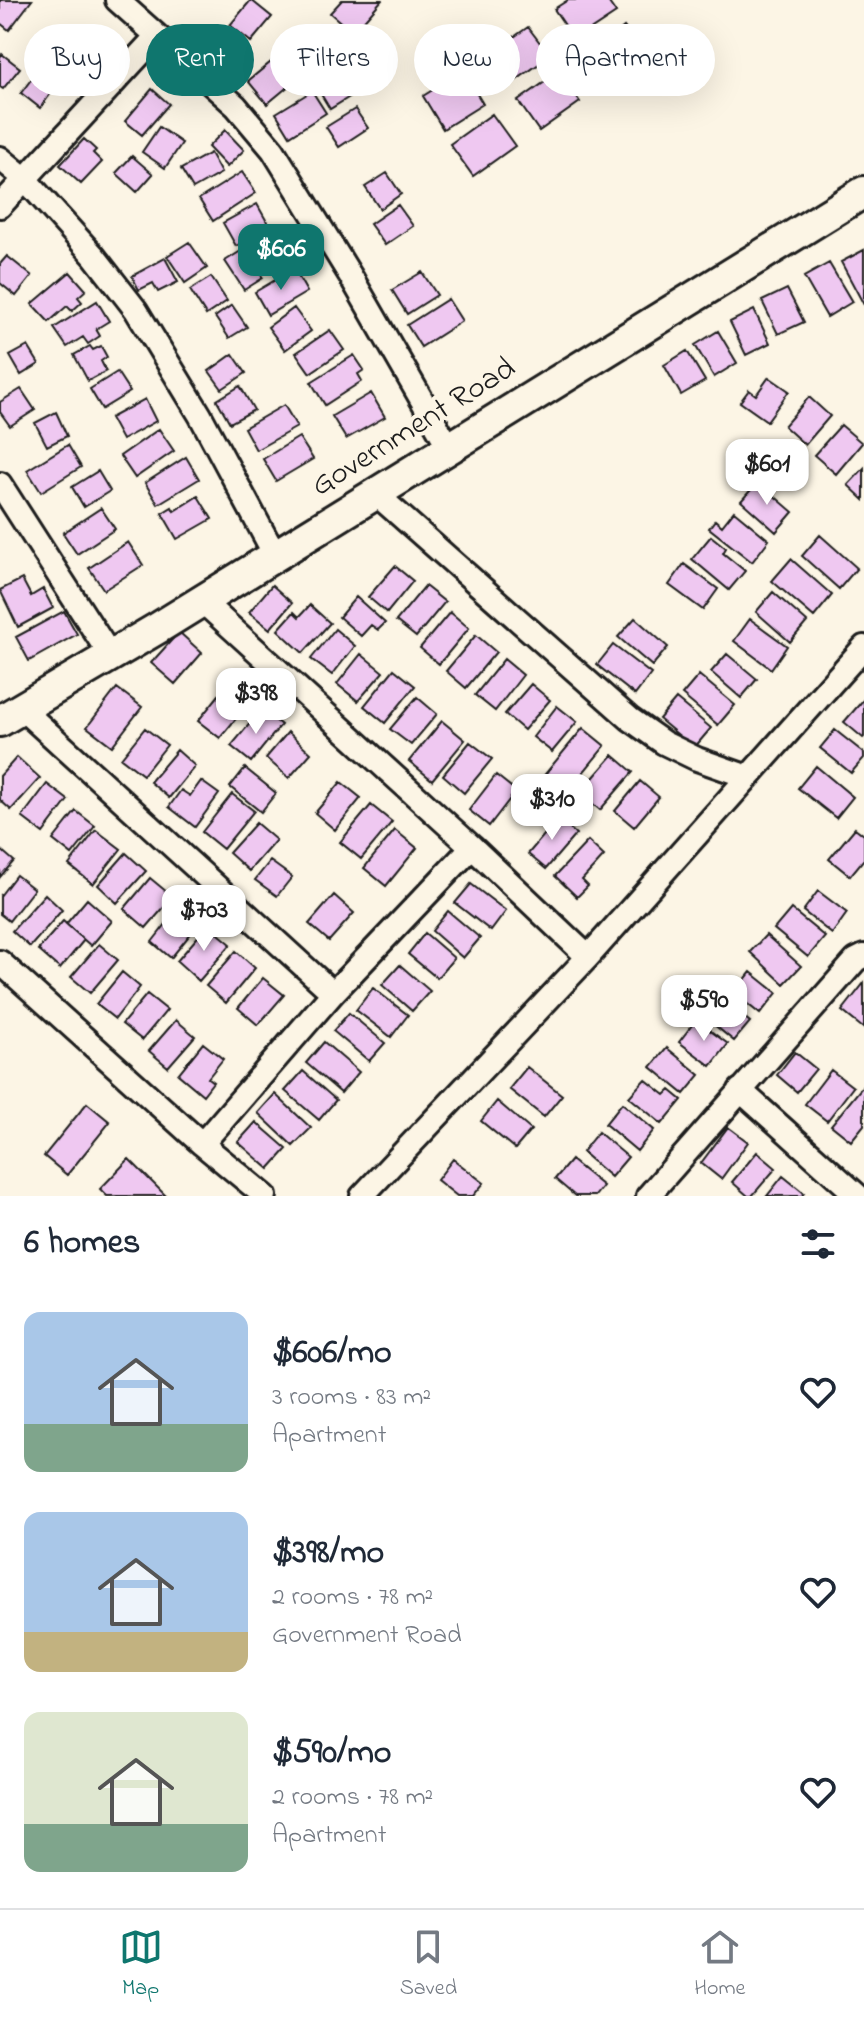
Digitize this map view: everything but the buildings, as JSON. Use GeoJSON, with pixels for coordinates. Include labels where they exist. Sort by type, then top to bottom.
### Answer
{"type":"FeatureCollection","features":[{"type":"Feature","properties":{"kind":"street"},"geometry":{"type":"LineString","coordinates":[[117,0],[146,26]]}},
{"type":"Feature","properties":{"kind":"street"},"geometry":{"type":"LineString","coordinates":[[0,206],[146,48]]}},
{"type":"Feature","properties":{"kind":"street"},"geometry":{"type":"LineString","coordinates":[[225,96],[273,150],[350,275],[450,449]]}},
{"type":"Feature","properties":{"kind":"street"},"geometry":{"type":"LineString","coordinates":[[0,158],[24,178],[94,256],[136,310],[200,415],[275,555]]}},
{"type":"Feature","properties":{"kind":"street","name":"Government Road"},"geometry":{"type":"LineString","coordinates":[[11,714],[202,601],[864,192]]}},
{"type":"Feature","properties":{"kind":"street"},"geometry":{"type":"LineString","coordinates":[[0,484],[110,655]]}},
{"type":"Feature","properties":{"kind":"street"},"geometry":{"type":"LineString","coordinates":[[376,494],[630,719],[664,743],[697,759],[748,777]]}},
{"type":"Feature","properties":{"kind":"street"},"geometry":{"type":"LineString","coordinates":[[202,601],[588,957]]}},
{"type":"Feature","properties":{"kind":"street"},"geometry":{"type":"LineString","coordinates":[[362,1196],[588,957],[748,777],[861,658]]}},
{"type":"Feature","properties":{"kind":"street"},"geometry":{"type":"LineString","coordinates":[[11,714],[333,993]]}},
{"type":"Feature","properties":{"kind":"street"},"geometry":{"type":"LineString","coordinates":[[202,1144],[333,993],[472,847]]}},
{"type":"Feature","properties":{"kind":"street"},"geometry":{"type":"LineString","coordinates":[[648,1196],[856,960],[864,956]]}},
{"type":"Feature","properties":{"kind":"street"},"geometry":{"type":"LineString","coordinates":[[0,962],[202,1144],[265,1196]]}},
{"type":"Feature","properties":{"kind":"street"},"geometry":{"type":"LineString","coordinates":[[740,1090],[858,1196]]}}]}
